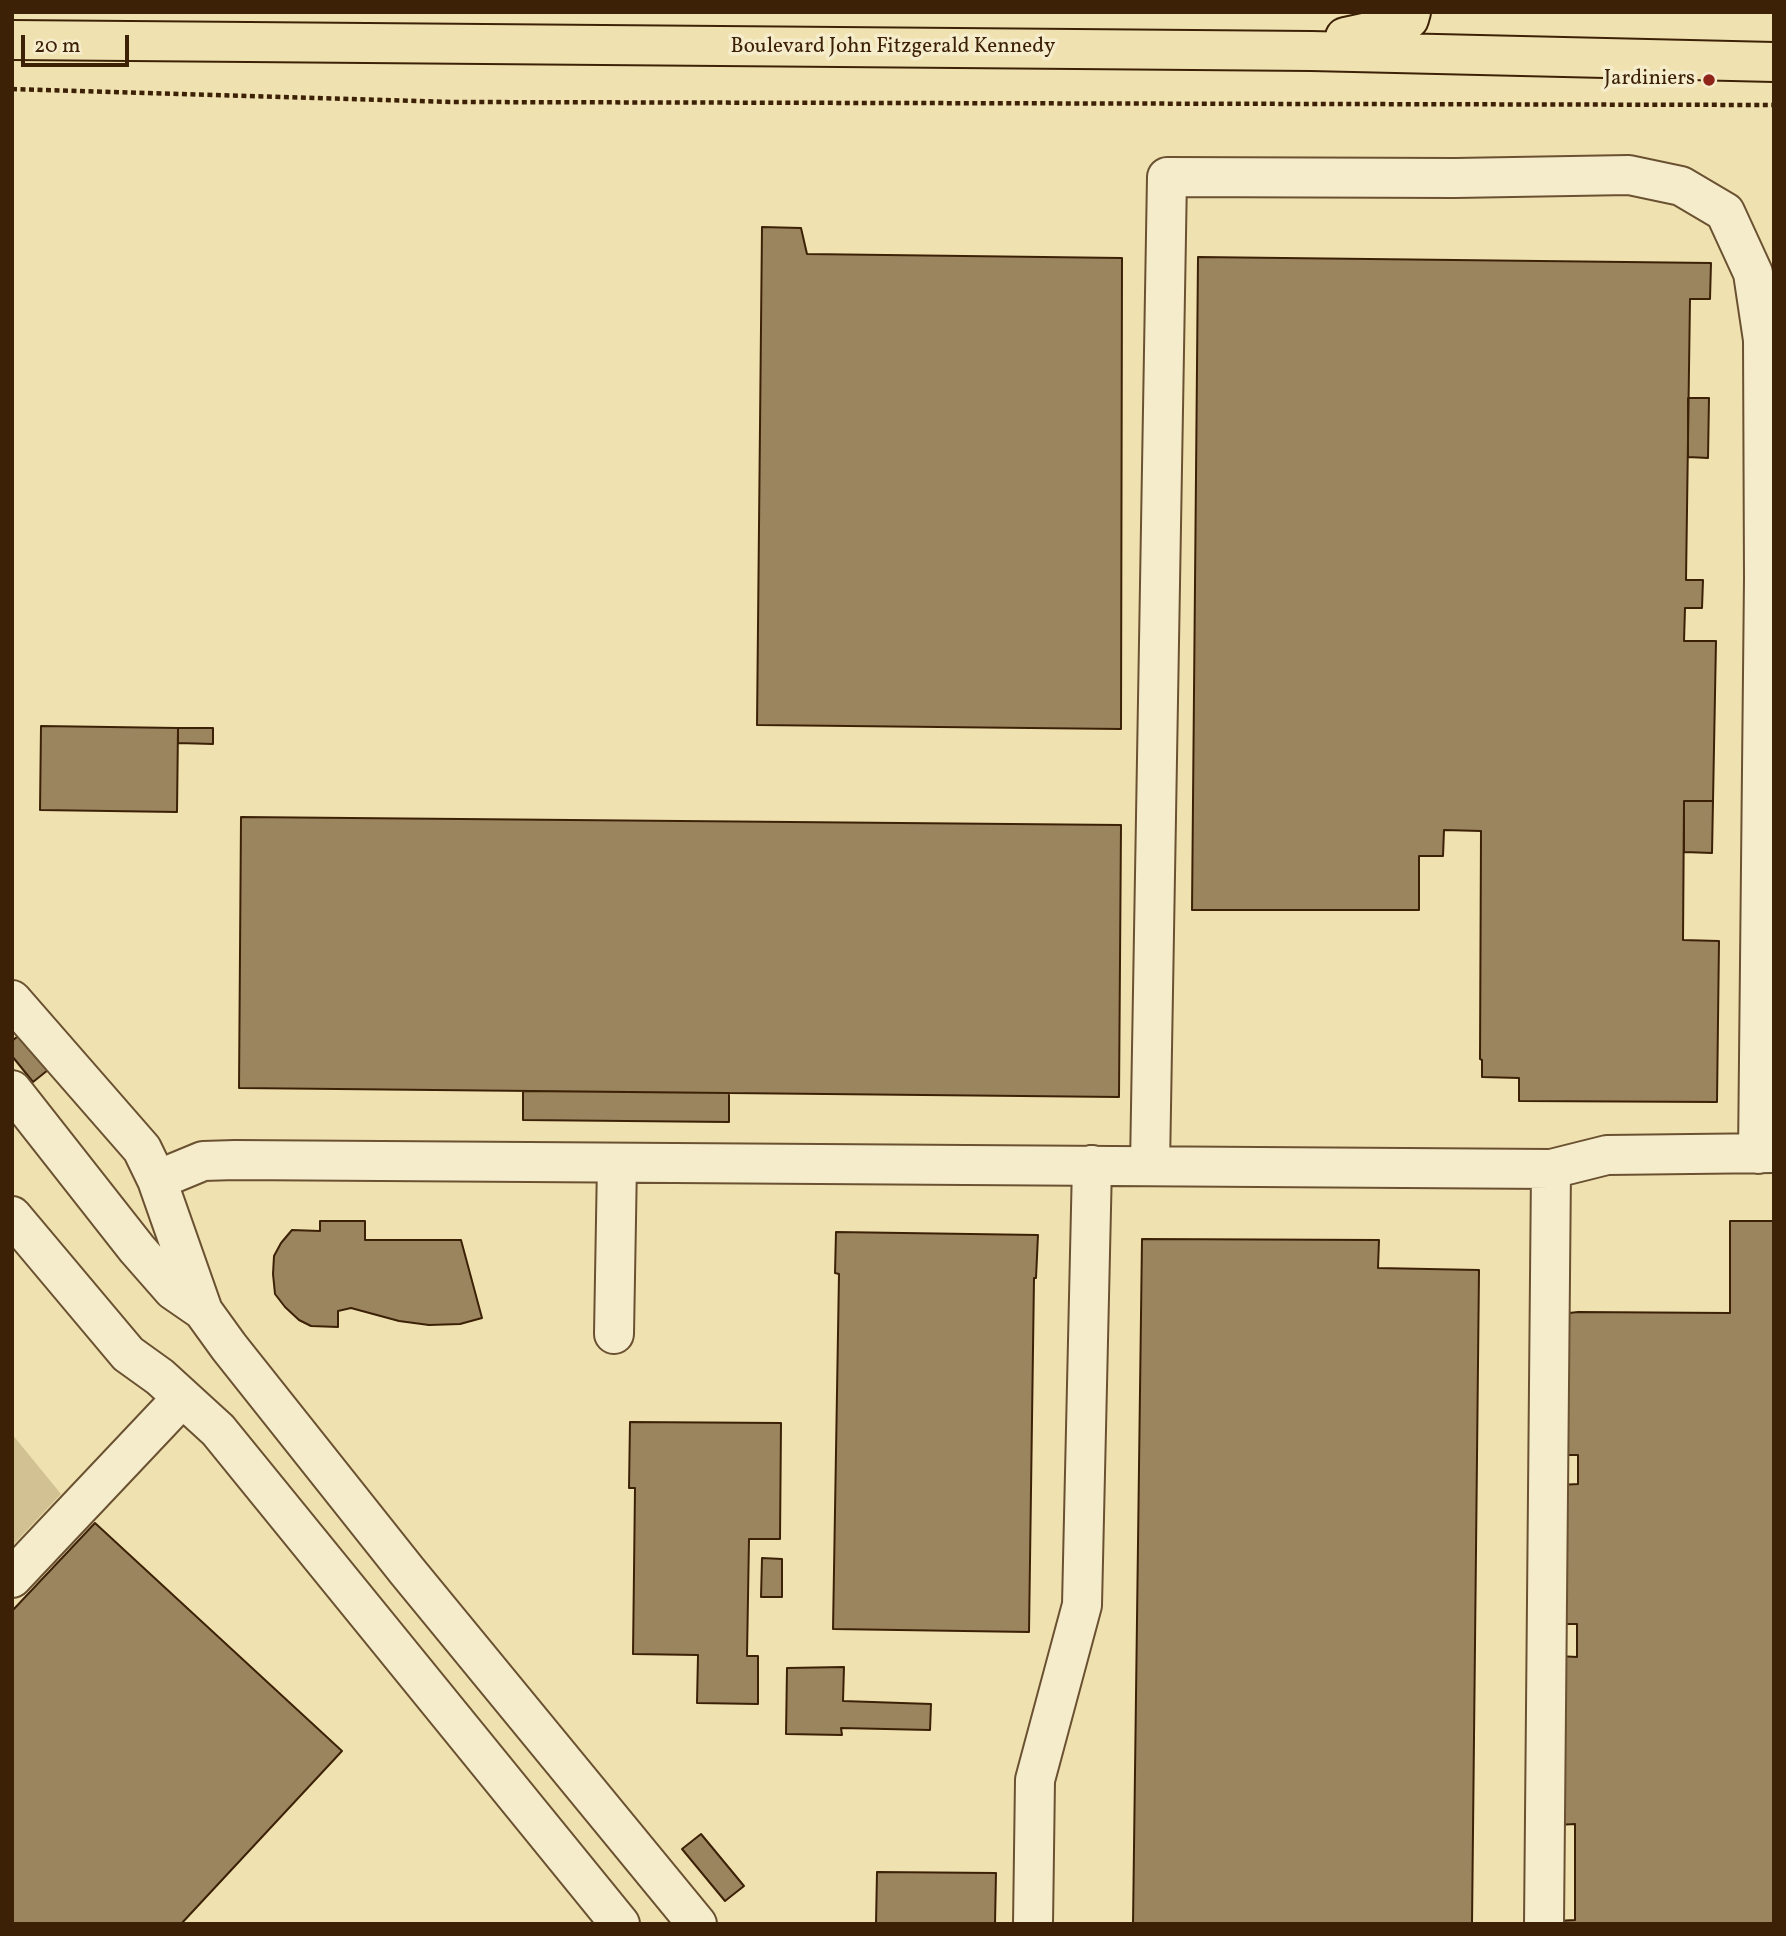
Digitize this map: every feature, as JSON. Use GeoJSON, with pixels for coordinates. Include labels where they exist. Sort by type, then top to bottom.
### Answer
{"type":"FeatureCollection","features":[{"type":"Feature","properties":{"kind":"main road"},"geometry":{"type":"LineString","coordinates":[[1311,51],[1349,36],[1396,26],[1409,19],[1411,12]]}},
{"type":"Feature","properties":{"kind":"main road","name":"Boulevard John Fitzgerald Kennedy"},"geometry":{"type":"LineString","coordinates":[[12,40],[1311,51],[1774,61]]}},
{"type":"Feature","properties":{"kind":"lane"},"geometry":{"type":"LineString","coordinates":[[150,1165],[214,1161],[1551,1169],[1606,1155],[1766,1154],[1763,340],[1753,273],[1726,212],[1681,186],[1629,176],[1167,177],[1150,1165]]}},
{"type":"Feature","properties":{"kind":"lane"},"geometry":{"type":"LineString","coordinates":[[21,1011],[150,1165],[203,1311]]}},
{"type":"Feature","properties":{"kind":"lane"},"geometry":{"type":"LineString","coordinates":[[12,1090],[137,1249],[173,1290],[203,1311],[407,1571],[697,1924]]}},
{"type":"Feature","properties":{"kind":"lane"},"geometry":{"type":"LineString","coordinates":[[614,1334],[617,1163]]}},
{"type":"Feature","properties":{"kind":"lane"},"geometry":{"type":"LineString","coordinates":[[1033,1924],[1035,1780],[1082,1605],[1092,1165]]}},
{"type":"Feature","properties":{"kind":"lane"},"geometry":{"type":"LineString","coordinates":[[1544,1924],[1551,1169]]}},
{"type":"Feature","properties":{"kind":"lane"},"geometry":{"type":"LineString","coordinates":[[12,1216],[128,1354],[218,1430],[620,1924]]}},
{"type":"Feature","properties":{"kind":"lane"},"geometry":{"type":"LineString","coordinates":[[12,1578],[182,1398]]}},
{"type":"Feature","properties":{"kind":"path"},"geometry":{"type":"LineString","coordinates":[[12,89],[464,102],[1774,105]]}},
{"type":"Feature","properties":{"kind":"shaded area"},"geometry":{"type":"Polygon","coordinates":[[[12,1434],[61,1494],[12,1546],[12,1434]]]}},
{"type":"Feature","properties":{"kind":"building"},"geometry":{"type":"Polygon","coordinates":[[[762,227],[801,228],[807,254],[1122,258],[1121,729],[757,725],[762,227]]]}},
{"type":"Feature","properties":{"kind":"building"},"geometry":{"type":"Polygon","coordinates":[[[1198,257],[1711,263],[1710,299],[1690,299],[1686,580],[1703,580],[1702,608],[1685,608],[1684,641],[1716,641],[1713,801],[1684,801],[1683,940],[1719,941],[1717,1102],[1519,1101],[1519,1078],[1482,1077],[1481,831],[1444,830],[1443,856],[1419,856],[1419,910],[1192,910],[1198,257]]]}},
{"type":"Feature","properties":{"kind":"building"},"geometry":{"type":"Polygon","coordinates":[[[1688,398],[1709,398],[1708,458],[1688,457],[1688,398]]]}},
{"type":"Feature","properties":{"kind":"building"},"geometry":{"type":"Polygon","coordinates":[[[41,726],[178,728],[177,812],[40,810],[41,726]]]}},
{"type":"Feature","properties":{"kind":"building"},"geometry":{"type":"Polygon","coordinates":[[[178,728],[213,728],[213,744],[178,743],[178,728]]]}},
{"type":"Feature","properties":{"kind":"building"},"geometry":{"type":"Polygon","coordinates":[[[1684,801],[1713,801],[1712,853],[1684,852],[1684,801]]]}},
{"type":"Feature","properties":{"kind":"building"},"geometry":{"type":"Polygon","coordinates":[[[241,817],[1121,825],[1119,1097],[239,1088],[241,817]]]}},
{"type":"Feature","properties":{"kind":"building"},"geometry":{"type":"Polygon","coordinates":[[[24,1031],[53,1066],[33,1082],[12,1056],[12,1041],[24,1031]]]}},
{"type":"Feature","properties":{"kind":"building"},"geometry":{"type":"Polygon","coordinates":[[[523,1091],[729,1093],[729,1122],[523,1120],[523,1091]]]}},
{"type":"Feature","properties":{"kind":"building"},"geometry":{"type":"Polygon","coordinates":[[[320,1221],[365,1221],[365,1240],[461,1240],[482,1318],[460,1324],[429,1325],[399,1321],[351,1308],[338,1311],[338,1327],[311,1326],[299,1320],[275,1294],[274,1256],[292,1230],[320,1231],[320,1221]]]}},
{"type":"Feature","properties":{"kind":"building"},"geometry":{"type":"Polygon","coordinates":[[[1730,1221],[1774,1221],[1774,1924],[1556,1924],[1556,1921],[1575,1920],[1575,1824],[1557,1825],[1558,1656],[1577,1657],[1577,1624],[1559,1624],[1559,1485],[1578,1484],[1578,1455],[1559,1455],[1560,1314],[1730,1313],[1730,1221]]]}},
{"type":"Feature","properties":{"kind":"building"},"geometry":{"type":"Polygon","coordinates":[[[836,1232],[1038,1235],[1034,1278],[1029,1632],[833,1629],[839,1274],[835,1273],[836,1232]]]}},
{"type":"Feature","properties":{"kind":"building"},"geometry":{"type":"Polygon","coordinates":[[[1142,1239],[1379,1240],[1378,1268],[1479,1270],[1472,1924],[1133,1924],[1142,1239]]]}},
{"type":"Feature","properties":{"kind":"building"},"geometry":{"type":"Polygon","coordinates":[[[630,1422],[781,1423],[780,1539],[749,1539],[747,1656],[758,1656],[758,1704],[697,1703],[698,1655],[633,1654],[635,1488],[629,1488],[630,1422]]]}},
{"type":"Feature","properties":{"kind":"building"},"geometry":{"type":"Polygon","coordinates":[[[95,1523],[342,1751],[181,1924],[12,1924],[12,1611],[95,1523]]]}},
{"type":"Feature","properties":{"kind":"building"},"geometry":{"type":"Polygon","coordinates":[[[762,1558],[782,1559],[782,1597],[761,1597],[762,1558]]]}},
{"type":"Feature","properties":{"kind":"building"},"geometry":{"type":"Polygon","coordinates":[[[844,1667],[843,1701],[931,1704],[930,1730],[841,1728],[842,1735],[786,1734],[787,1668],[844,1667]]]}},
{"type":"Feature","properties":{"kind":"building"},"geometry":{"type":"Polygon","coordinates":[[[701,1834],[744,1886],[725,1901],[682,1849],[701,1834]]]}},
{"type":"Feature","properties":{"kind":"building"},"geometry":{"type":"Polygon","coordinates":[[[877,1872],[996,1873],[995,1924],[876,1924],[877,1872]]]}},
{"type":"Feature","properties":{"kind":"place","name":"Jardiniers"},"geometry":{"type":"Point","coordinates":[1709,80]}}]}
